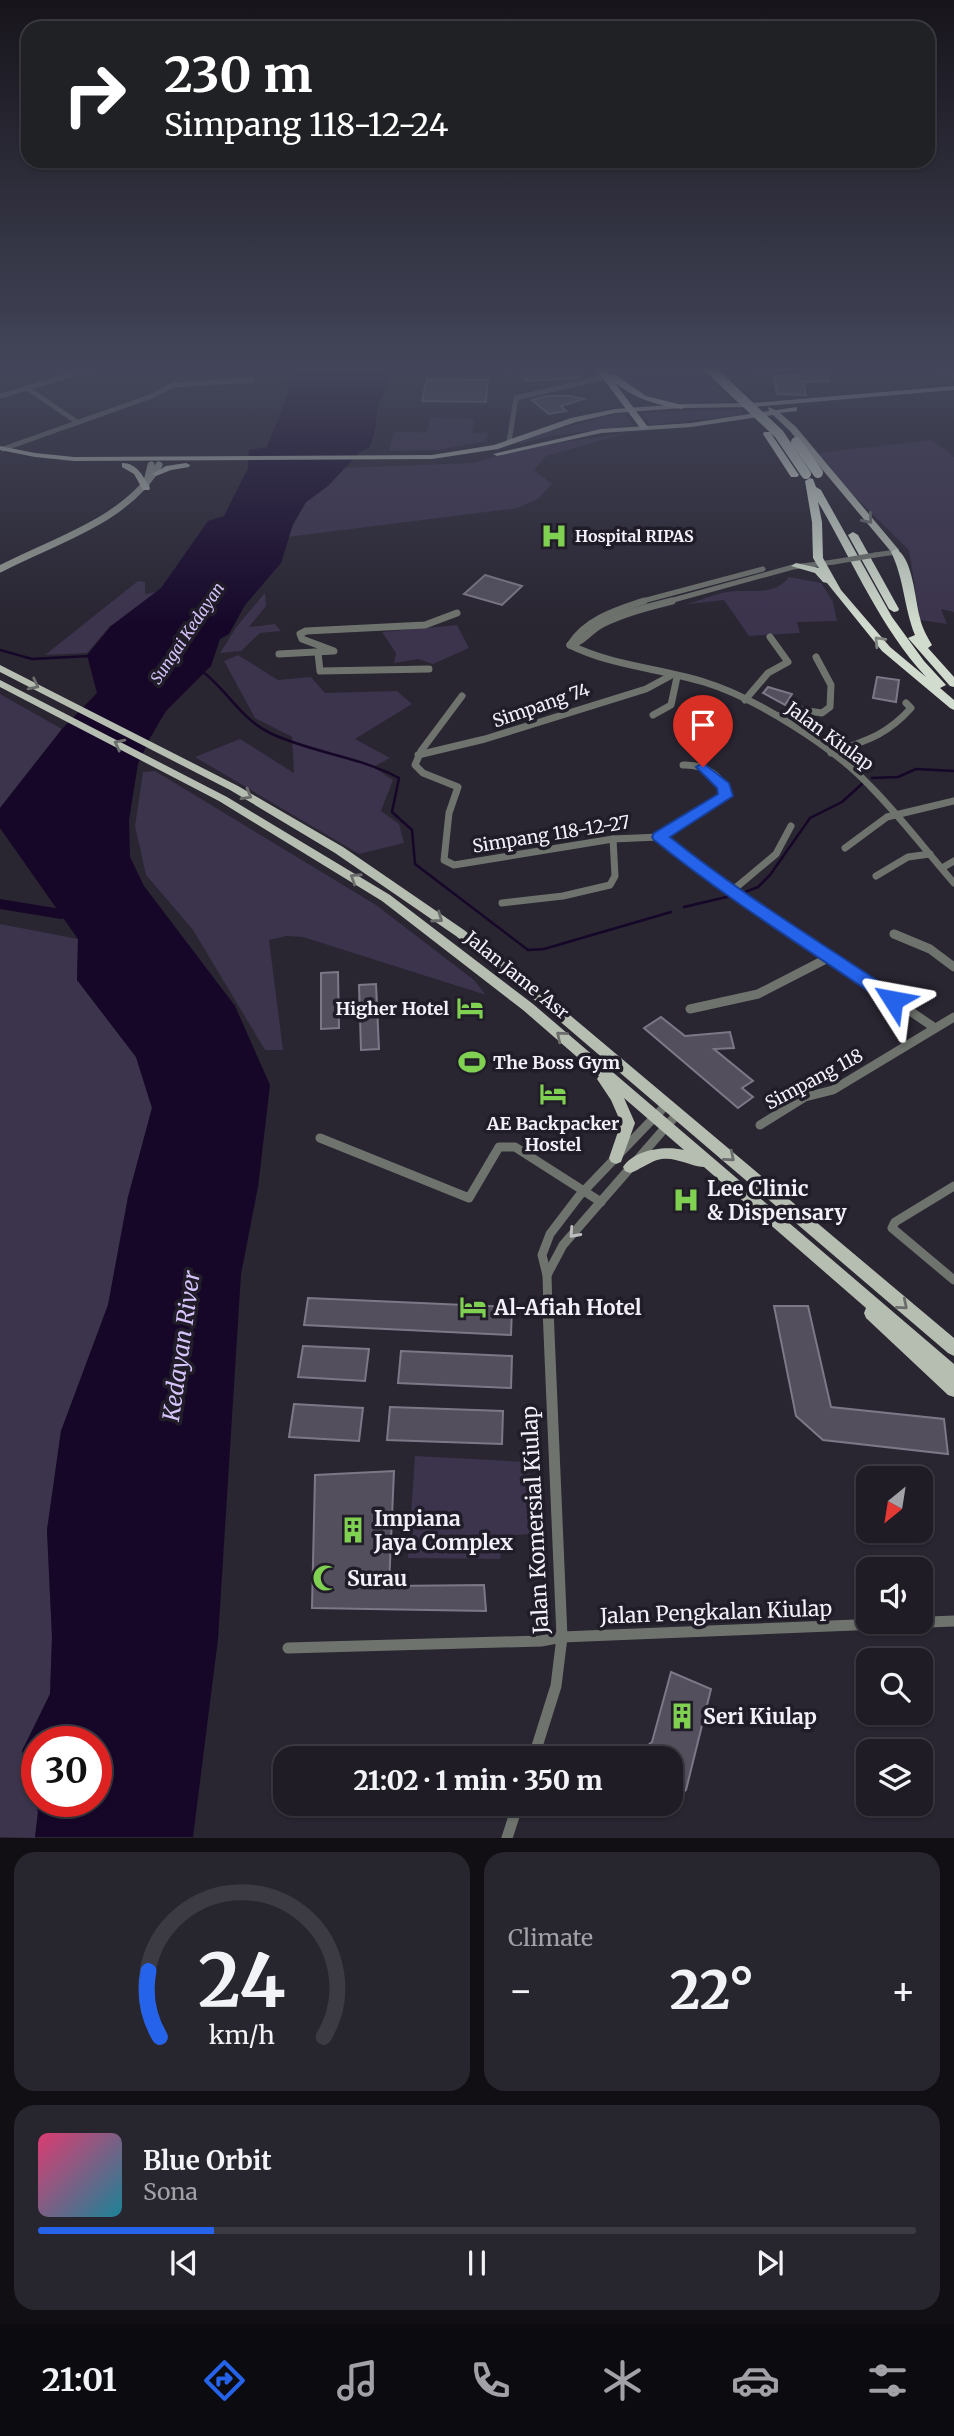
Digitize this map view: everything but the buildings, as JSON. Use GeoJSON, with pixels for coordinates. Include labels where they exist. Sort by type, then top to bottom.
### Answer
{"type":"FeatureCollection","features":[{"type":"Feature","properties":{"kind":"highway"},"geometry":{"type":"LineString","coordinates":[[780,454],[794,475]]}},
{"type":"Feature","properties":{"kind":"highway"},"geometry":{"type":"LineString","coordinates":[[794,454],[811,476],[918,646],[954,683]]}},
{"type":"Feature","properties":{"kind":"highway"},"geometry":{"type":"LineString","coordinates":[[800,454],[894,628],[920,664],[954,697]]}},
{"type":"Feature","properties":{"kind":"highway"},"geometry":{"type":"LineString","coordinates":[[811,476],[821,564],[837,592]]}},
{"type":"Feature","properties":{"kind":"highway"},"geometry":{"type":"LineString","coordinates":[[896,552],[905,570],[910,606],[923,640],[954,683]]}},
{"type":"Feature","properties":{"kind":"highway"},"geometry":{"type":"LineString","coordinates":[[794,566],[819,571],[886,649],[954,706]]}},
{"type":"Feature","properties":{"kind":"main road"},"geometry":{"type":"LineString","coordinates":[[16,454],[49,462],[125,465],[156,462],[190,465]]}},
{"type":"Feature","properties":{"kind":"main road"},"geometry":{"type":"LineString","coordinates":[[27,454],[63,459],[156,462],[452,460],[484,454]]}},
{"type":"Feature","properties":{"kind":"main road"},"geometry":{"type":"LineString","coordinates":[[363,461],[460,454]]}},
{"type":"Feature","properties":{"kind":"main road"},"geometry":{"type":"LineString","coordinates":[[813,454],[896,552]]}},
{"type":"Feature","properties":{"kind":"main road"},"geometry":{"type":"LineString","coordinates":[[0,569],[93,523],[146,488],[156,474],[169,468],[245,461]]}},
{"type":"Feature","properties":{"kind":"main road"},"geometry":{"type":"LineString","coordinates":[[156,462],[156,474]]}},
{"type":"Feature","properties":{"kind":"main road"},"geometry":{"type":"LineString","coordinates":[[146,488],[156,462]]}},
{"type":"Feature","properties":{"kind":"main road"},"geometry":{"type":"LineString","coordinates":[[125,465],[137,472],[146,488]]}},
{"type":"Feature","properties":{"kind":"main road","name":"Jalan Jame 'Asr"},"geometry":{"type":"LineString","coordinates":[[0,668],[187,763],[339,850],[460,933],[954,1348]]}},
{"type":"Feature","properties":{"kind":"main road","name":"Jalan Jame 'Asr"},"geometry":{"type":"LineString","coordinates":[[0,683],[180,775],[269,825],[386,898],[487,974],[954,1374]]}},
{"type":"Feature","properties":{"kind":"main road"},"geometry":{"type":"LineString","coordinates":[[594,1064],[617,1098],[628,1124],[616,1158]]}},
{"type":"Feature","properties":{"kind":"main road"},"geometry":{"type":"LineString","coordinates":[[630,1167],[661,1151],[674,1152],[712,1166]]}},
{"type":"Feature","properties":{"kind":"main road"},"geometry":{"type":"LineString","coordinates":[[803,1245],[886,1328],[954,1389]]}},
{"type":"Feature","properties":{"kind":"street"},"geometry":{"type":"LineString","coordinates":[[794,566],[896,552]]}},
{"type":"Feature","properties":{"kind":"street","name":"Jalan Kiulap"},"geometry":{"type":"LineString","coordinates":[[794,566],[620,615],[596,627],[579,643],[570,645],[590,655],[674,677],[705,682],[779,716],[869,784],[954,883]]}},
{"type":"Feature","properties":{"kind":"street"},"geometry":{"type":"LineString","coordinates":[[279,654],[334,651],[302,639],[300,637],[303,632],[425,625],[457,613]]}},
{"type":"Feature","properties":{"kind":"street"},"geometry":{"type":"LineString","coordinates":[[746,700],[768,673],[788,662],[770,637]]}},
{"type":"Feature","properties":{"kind":"street"},"geometry":{"type":"LineString","coordinates":[[317,653],[320,671],[429,668]]}},
{"type":"Feature","properties":{"kind":"street"},"geometry":{"type":"LineString","coordinates":[[779,716],[801,710],[822,713],[830,707],[831,685],[816,657]]}},
{"type":"Feature","properties":{"kind":"street"},"geometry":{"type":"LineString","coordinates":[[653,715],[671,705],[674,677]]}},
{"type":"Feature","properties":{"kind":"street","name":"Simpang 74"},"geometry":{"type":"LineString","coordinates":[[418,755],[487,740],[559,718],[674,677]]}},
{"type":"Feature","properties":{"kind":"street"},"geometry":{"type":"LineString","coordinates":[[418,755],[462,696]]}},
{"type":"Feature","properties":{"kind":"street"},"geometry":{"type":"LineString","coordinates":[[831,753],[873,738],[895,726],[911,708],[906,703]]}},
{"type":"Feature","properties":{"kind":"street","name":"Simpang 118-12-27"},"geometry":{"type":"LineString","coordinates":[[418,755],[415,765],[418,771],[458,787],[449,813],[444,860],[448,863],[454,865],[613,839],[659,837]]}},
{"type":"Feature","properties":{"kind":"street"},"geometry":{"type":"LineString","coordinates":[[683,765],[695,765],[709,772],[724,786],[726,796],[659,837],[711,878],[733,890],[935,1028]]}},
{"type":"Feature","properties":{"kind":"street"},"geometry":{"type":"LineString","coordinates":[[845,848],[875,824],[897,814],[954,801]]}},
{"type":"Feature","properties":{"kind":"street"},"geometry":{"type":"LineString","coordinates":[[733,890],[771,857],[791,826]]}},
{"type":"Feature","properties":{"kind":"street"},"geometry":{"type":"LineString","coordinates":[[502,903],[563,896],[610,885],[615,876],[613,839]]}},
{"type":"Feature","properties":{"kind":"street"},"geometry":{"type":"LineString","coordinates":[[876,876],[908,856],[930,854]]}},
{"type":"Feature","properties":{"kind":"street"},"geometry":{"type":"LineString","coordinates":[[942,868],[954,861]]}},
{"type":"Feature","properties":{"kind":"street"},"geometry":{"type":"LineString","coordinates":[[894,934],[930,949],[954,967]]}},
{"type":"Feature","properties":{"kind":"street"},"geometry":{"type":"LineString","coordinates":[[690,1009],[758,994],[830,957]]}},
{"type":"Feature","properties":{"kind":"street","name":"Simpang 118"},"geometry":{"type":"LineString","coordinates":[[760,1125],[806,1097],[833,1090],[954,1017]]}},
{"type":"Feature","properties":{"kind":"street","name":"Jalan Komersial Kiulap"},"geometry":{"type":"LineString","coordinates":[[537,1746],[556,1686],[562,1637],[547,1275],[542,1262],[548,1238],[557,1223],[616,1158],[672,1109]]}},
{"type":"Feature","properties":{"kind":"street","name":"Jalan Komersial Kiulap"},"geometry":{"type":"LineString","coordinates":[[547,1275],[563,1245],[630,1167],[672,1109]]}},
{"type":"Feature","properties":{"kind":"street"},"geometry":{"type":"LineString","coordinates":[[320,1138],[469,1198],[499,1147],[515,1147],[601,1202]]}},
{"type":"Feature","properties":{"kind":"street"},"geometry":{"type":"LineString","coordinates":[[954,1186],[895,1222],[892,1228],[954,1280]]}},
{"type":"Feature","properties":{"kind":"street","name":"Jalan Pengkalan Kiulap"},"geometry":{"type":"LineString","coordinates":[[288,1648],[541,1641],[562,1637],[954,1621]]}},
{"type":"Feature","properties":{"kind":"street"},"geometry":{"type":"LineString","coordinates":[[507,1838],[514,1816]]}},
{"type":"Feature","properties":{"kind":"shaded area"},"geometry":{"type":"Polygon","coordinates":[[[505,454],[554,454],[546,456],[534,470],[552,484],[538,499],[517,508],[287,537],[306,502],[328,486],[344,468],[473,463],[505,454]]]}},
{"type":"Feature","properties":{"kind":"shaded area"},"geometry":{"type":"Polygon","coordinates":[[[820,454],[950,454],[954,457],[954,612],[941,609],[947,624],[920,620],[909,550],[851,493],[820,454]]]}},
{"type":"Feature","properties":{"kind":"shaded area"},"geometry":{"type":"Polygon","coordinates":[[[789,577],[821,583],[833,602],[837,621],[797,622],[800,633],[749,636],[724,600],[687,604],[725,592],[772,589],[789,577]]]}},
{"type":"Feature","properties":{"kind":"shaded area"},"geometry":{"type":"Polygon","coordinates":[[[138,581],[145,582],[145,594],[157,592],[132,615],[110,626],[87,653],[45,655],[138,581]]]}},
{"type":"Feature","properties":{"kind":"shaded area"},"geometry":{"type":"Polygon","coordinates":[[[265,593],[266,606],[249,627],[275,624],[281,631],[260,633],[241,651],[220,653],[237,626],[265,593]]]}},
{"type":"Feature","properties":{"kind":"shaded area"},"geometry":{"type":"Polygon","coordinates":[[[457,625],[469,648],[433,664],[418,659],[394,663],[396,653],[382,632],[457,625]]]}},
{"type":"Feature","properties":{"kind":"shaded area"},"geometry":{"type":"Polygon","coordinates":[[[238,655],[278,680],[311,677],[325,693],[397,691],[412,704],[355,739],[390,758],[373,767],[393,780],[381,811],[399,824],[404,843],[359,854],[195,757],[240,739],[294,773],[292,737],[255,718],[224,661],[238,655]]]}},
{"type":"Feature","properties":{"kind":"shaded area"},"geometry":{"type":"Polygon","coordinates":[[[0,694],[62,729],[0,808],[0,694]]]}},
{"type":"Feature","properties":{"kind":"shaded area"},"geometry":{"type":"Polygon","coordinates":[[[155,771],[376,905],[474,980],[486,995],[303,937],[286,936],[269,940],[283,1050],[265,1050],[193,930],[146,875],[135,826],[143,772],[155,771]]]}},
{"type":"Feature","properties":{"kind":"shaded area"},"geometry":{"type":"Polygon","coordinates":[[[0,924],[78,939],[77,980],[136,1057],[152,1108],[128,1197],[108,1305],[61,1431],[47,1530],[52,1637],[50,1694],[34,1726],[21,1726],[21,1817],[37,1817],[35,1838],[0,1837],[0,924]]]}},
{"type":"Feature","properties":{"kind":"shaded area"},"geometry":{"type":"Polygon","coordinates":[[[415,1456],[527,1462],[539,1533],[505,1536],[500,1559],[408,1558],[415,1456]]]}},
{"type":"Feature","properties":{"kind":"water"},"geometry":{"type":"Polygon","coordinates":[[[249,454],[358,454],[328,486],[306,502],[293,524],[281,563],[245,605],[229,634],[220,639],[211,666],[166,711],[138,764],[129,820],[130,857],[144,886],[235,1006],[270,1085],[258,1187],[241,1274],[218,1639],[193,1837],[35,1837],[37,1817],[112,1817],[112,1726],[34,1726],[50,1694],[52,1637],[47,1530],[61,1431],[108,1305],[128,1197],[152,1108],[136,1057],[77,980],[78,939],[0,828],[0,808],[62,729],[97,693],[87,655],[111,626],[161,588],[208,521],[224,516],[248,468],[249,454]]]}},
{"type":"Feature","properties":{"kind":"waterway"},"geometry":{"type":"LineString","coordinates":[[0,650],[32,659],[89,656]]}},
{"type":"Feature","properties":{"kind":"waterway"},"geometry":{"type":"LineString","coordinates":[[202,671],[242,712],[270,733],[367,764],[399,778],[392,812],[412,830],[415,864],[528,950],[544,949],[671,912]]}},
{"type":"Feature","properties":{"kind":"waterway"},"geometry":{"type":"LineString","coordinates":[[872,778],[898,777],[916,769],[954,771]]}},
{"type":"Feature","properties":{"kind":"waterway"},"geometry":{"type":"LineString","coordinates":[[745,892],[758,887],[770,875],[810,818],[842,802],[863,783]]}},
{"type":"Feature","properties":{"kind":"waterway"},"geometry":{"type":"LineString","coordinates":[[684,907],[735,895]]}},
{"type":"Feature","properties":{"kind":"waterway"},"geometry":{"type":"LineString","coordinates":[[0,904],[61,914],[79,909]]}},
{"type":"Feature","properties":{"kind":"place","name":"Hospital RIPAS"},"geometry":{"type":"Point","coordinates":[554,536]}},
{"type":"Feature","properties":{"kind":"place","name":"Higher Hotel"},"geometry":{"type":"Point","coordinates":[470,1008]}},
{"type":"Feature","properties":{"kind":"place","name":"The Boss Gym"},"geometry":{"type":"Point","coordinates":[472,1062]}},
{"type":"Feature","properties":{"kind":"place","name":"AE Backpacker Hostel"},"geometry":{"type":"Point","coordinates":[553,1094]}},
{"type":"Feature","properties":{"kind":"place","name":"Lee Clinic & Dispensary"},"geometry":{"type":"Point","coordinates":[686,1200]}},
{"type":"Feature","properties":{"kind":"place","name":"Al-Afiah Hotel"},"geometry":{"type":"Point","coordinates":[473,1307]}},
{"type":"Feature","properties":{"kind":"place","name":"Impiana Jaya Complex"},"geometry":{"type":"Point","coordinates":[353,1530]}},
{"type":"Feature","properties":{"kind":"place","name":"Surau"},"geometry":{"type":"Point","coordinates":[326,1578]}},
{"type":"Feature","properties":{"kind":"place","name":"Seri Kiulap"},"geometry":{"type":"Point","coordinates":[682,1716]}},
{"type":"Feature","properties":{"kind":"route"},"geometry":{"type":"LineString","coordinates":[[703,767],[724,786],[726,796],[659,837],[711,878],[766,912],[893,1000]]}},
{"type":"Feature","properties":{"kind":"water label","name":"Sungai Kedayan"},"geometry":{"type":"Point","coordinates":[187,633]}},
{"type":"Feature","properties":{"kind":"water label","name":"Kedayan River"},"geometry":{"type":"Point","coordinates":[181,1346]}}]}
